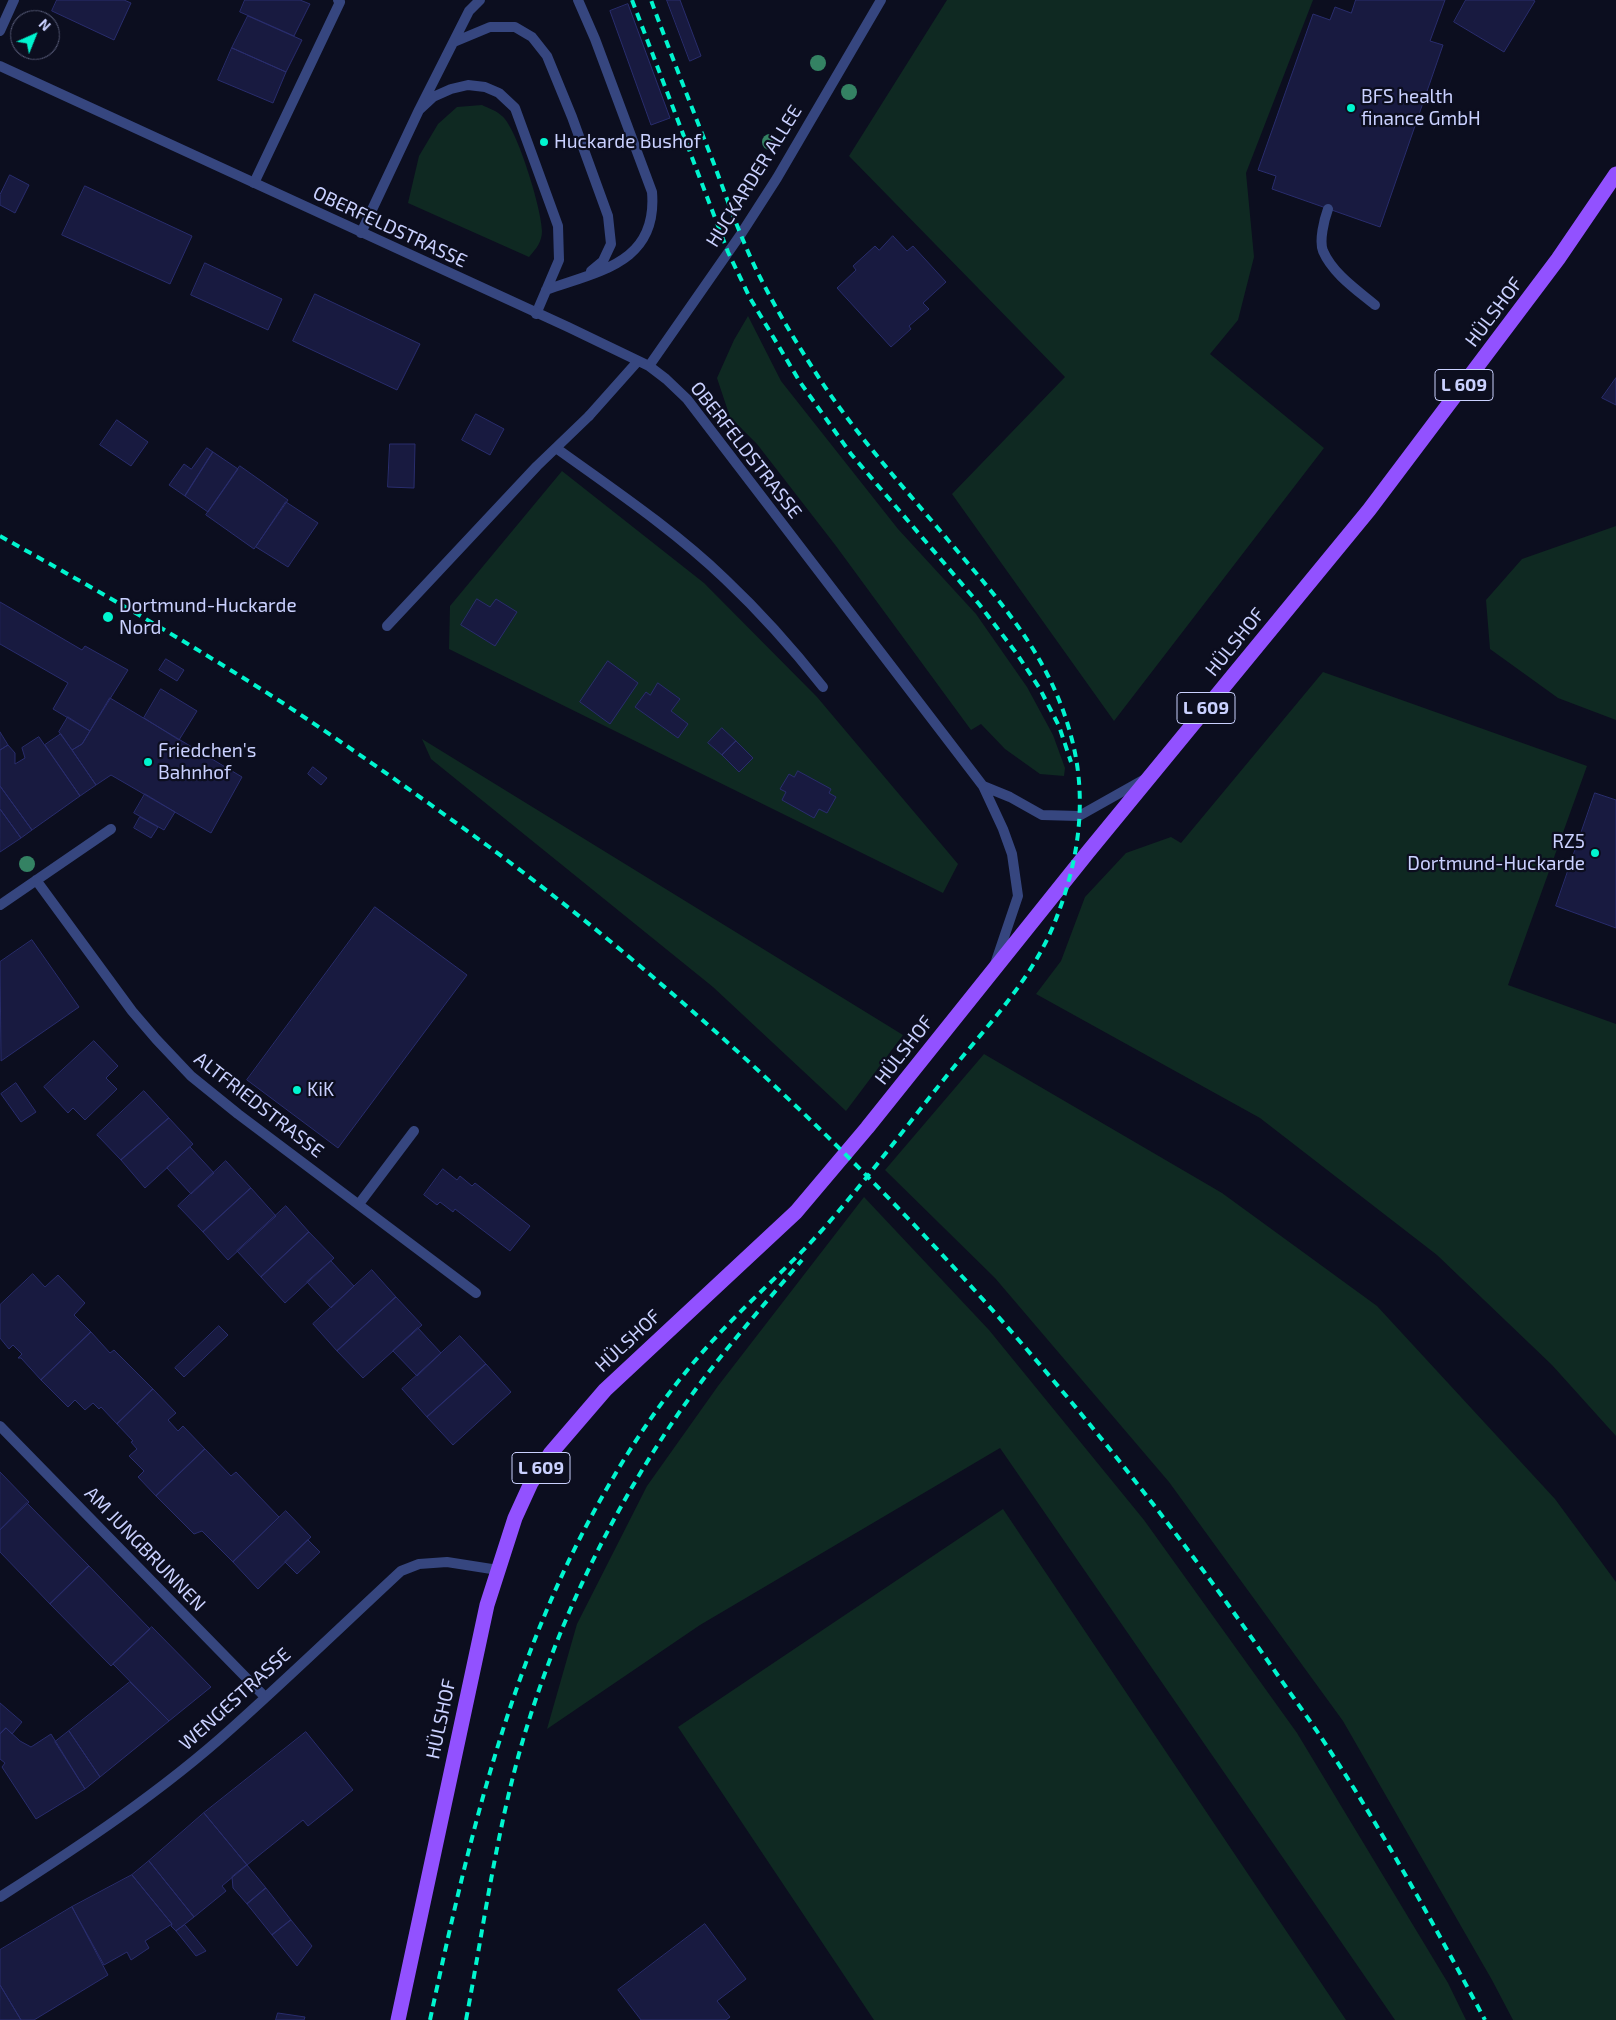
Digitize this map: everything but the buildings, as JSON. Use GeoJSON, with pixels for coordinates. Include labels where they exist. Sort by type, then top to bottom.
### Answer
{"type":"FeatureCollection","features":[{"type":"Feature","properties":{"kind":"main road","name":"HÜLSHOF"},"geometry":{"type":"LineString","coordinates":[[398,2020],[487,1605],[515,1518],[531,1483],[550,1454],[569,1429],[634,1362],[796,1212],[867,1128],[1150,776],[1369,510],[1553,266],[1616,174]]}},
{"type":"Feature","properties":{"kind":"street"},"geometry":{"type":"LineString","coordinates":[[0,31],[14,0]]}},
{"type":"Feature","properties":{"kind":"street"},"geometry":{"type":"LineString","coordinates":[[254,183],[340,2],[338,0]]}},
{"type":"Feature","properties":{"kind":"street"},"geometry":{"type":"LineString","coordinates":[[361,233],[419,110],[469,12],[480,0]]}},
{"type":"Feature","properties":{"kind":"street"},"geometry":{"type":"LineString","coordinates":[[546,290],[611,267],[635,251],[645,237],[652,213],[652,192],[578,0]]}},
{"type":"Feature","properties":{"kind":"street","name":"HUCKARDER ALLEE"},"geometry":{"type":"LineString","coordinates":[[649,366],[741,234],[777,178],[881,0]]}},
{"type":"Feature","properties":{"kind":"street"},"geometry":{"type":"LineString","coordinates":[[454,42],[490,27],[514,27],[532,37],[546,56],[572,117],[608,216],[611,244],[603,261],[586,275]]}},
{"type":"Feature","properties":{"kind":"street","name":"OBERFELDSTRASSE"},"geometry":{"type":"LineString","coordinates":[[0,66],[649,366],[666,379],[687,399],[983,786],[1003,829],[1012,854],[1018,896],[993,970]]}},
{"type":"Feature","properties":{"kind":"street"},"geometry":{"type":"LineString","coordinates":[[419,110],[434,97],[451,89],[468,85],[485,87],[500,93],[515,108],[558,226],[559,260],[536,314]]}},
{"type":"Feature","properties":{"kind":"street"},"geometry":{"type":"LineString","coordinates":[[1328,209],[1323,224],[1322,250],[1339,274],[1375,305]]}},
{"type":"Feature","properties":{"kind":"street"},"geometry":{"type":"LineString","coordinates":[[387,626],[537,466],[589,416],[638,361]]}},
{"type":"Feature","properties":{"kind":"street"},"geometry":{"type":"LineString","coordinates":[[556,448],[666,528],[725,579],[800,658],[823,687]]}},
{"type":"Feature","properties":{"kind":"street"},"geometry":{"type":"LineString","coordinates":[[983,786],[1010,797],[1042,815],[1079,816],[1150,776]]}},
{"type":"Feature","properties":{"kind":"street"},"geometry":{"type":"LineString","coordinates":[[0,905],[111,829]]}},
{"type":"Feature","properties":{"kind":"street","name":"ALTFRIEDSTRASSE"},"geometry":{"type":"LineString","coordinates":[[36,880],[132,1011],[183,1068],[204,1088],[476,1293]]}},
{"type":"Feature","properties":{"kind":"street"},"geometry":{"type":"LineString","coordinates":[[360,1204],[414,1131]]}},
{"type":"Feature","properties":{"kind":"street","name":"AM JUNGBRUNNEN"},"geometry":{"type":"LineString","coordinates":[[0,1426],[265,1697]]}},
{"type":"Feature","properties":{"kind":"street","name":"WENGESTRASSE"},"geometry":{"type":"LineString","coordinates":[[0,1897],[97,1834],[150,1795],[231,1729],[401,1571],[419,1564],[447,1562],[498,1570]]}},
{"type":"Feature","properties":{"kind":"green space"},"geometry":{"type":"Polygon","coordinates":[[[947,0],[1313,0],[1246,173],[1254,257],[1238,320],[1210,354],[1324,448],[1114,721],[952,494],[1065,377],[849,156],[947,0]]]}},
{"type":"Feature","properties":{"kind":"green space"},"geometry":{"type":"Polygon","coordinates":[[[482,105],[500,114],[508,124],[515,136],[528,170],[538,206],[542,231],[540,242],[529,257],[408,203],[419,156],[438,124],[457,107],[482,105]]]}},
{"type":"Feature","properties":{"kind":"green space"},"geometry":{"type":"Polygon","coordinates":[[[748,316],[781,381],[898,529],[976,614],[1027,687],[1053,735],[1065,768],[1064,776],[1040,774],[1005,749],[981,724],[971,730],[836,546],[757,444],[730,417],[717,378],[734,340],[748,316]]]}},
{"type":"Feature","properties":{"kind":"green space"},"geometry":{"type":"Polygon","coordinates":[[[562,471],[704,583],[817,697],[958,864],[943,893],[449,649],[450,606],[562,471]]]}},
{"type":"Feature","properties":{"kind":"green space"},"geometry":{"type":"Polygon","coordinates":[[[1616,526],[1616,720],[1558,698],[1490,649],[1486,600],[1522,559],[1616,526]]]}},
{"type":"Feature","properties":{"kind":"green space"},"geometry":{"type":"Polygon","coordinates":[[[1323,672],[1587,766],[1508,985],[1616,1024],[1616,1436],[1552,1365],[1437,1255],[1260,1118],[1036,994],[1061,961],[1085,897],[1126,853],[1171,837],[1181,843],[1323,672]]]}},
{"type":"Feature","properties":{"kind":"green space"},"geometry":{"type":"Polygon","coordinates":[[[422,739],[903,1035],[846,1111],[713,987],[431,759],[422,739]]]}},
{"type":"Feature","properties":{"kind":"green space"},"geometry":{"type":"Polygon","coordinates":[[[984,1054],[1222,1193],[1377,1306],[1555,1499],[1616,1582],[1616,2020],[1513,2020],[1492,1980],[1343,1721],[1169,1482],[995,1278],[885,1170],[984,1054]]]}},
{"type":"Feature","properties":{"kind":"green space"},"geometry":{"type":"Polygon","coordinates":[[[864,1197],[989,1330],[1144,1520],[1297,1733],[1448,1983],[1466,2020],[1395,2020],[1000,1448],[700,1625],[547,1729],[577,1624],[647,1486],[718,1386],[864,1197]]]}},
{"type":"Feature","properties":{"kind":"green space"},"geometry":{"type":"Polygon","coordinates":[[[1003,1509],[1346,2020],[874,2020],[678,1727],[1003,1509]]]}},
{"type":"Feature","properties":{"kind":"railway"},"geometry":{"type":"LineString","coordinates":[[632,0],[728,252],[750,298],[800,382],[851,454],[979,604],[1017,654],[1040,689],[1059,726],[1071,762]]}},
{"type":"Feature","properties":{"kind":"railway"},"geometry":{"type":"LineString","coordinates":[[430,2020],[479,1810],[499,1741],[522,1673],[548,1606],[578,1541],[624,1459],[674,1387],[702,1352],[811,1242],[840,1209],[1023,981],[1047,940],[1064,897],[1075,852],[1078,829],[1080,806],[1076,759],[1062,707],[1050,680],[1037,655],[1004,608],[883,463],[837,404],[784,322],[756,269],[743,239],[651,0]]}},
{"type":"Feature","properties":{"kind":"railway"},"geometry":{"type":"LineString","coordinates":[[0,536],[144,618],[286,705],[388,774],[488,846],[599,932],[706,1023],[809,1119],[908,1218],[1003,1322],[1094,1430],[1181,1541],[1263,1654],[1336,1760],[1413,1888],[1485,2020]]}},
{"type":"Feature","properties":{"kind":"railway"},"geometry":{"type":"LineString","coordinates":[[466,2020],[492,1876],[515,1768],[538,1692],[586,1574],[625,1499],[685,1404],[750,1321],[802,1260]]}},
{"type":"Feature","properties":{"kind":"place","name":"BFS health finance GmbH"},"geometry":{"type":"Point","coordinates":[1351,108]}},
{"type":"Feature","properties":{"kind":"place","name":"Huckarde Bushof"},"geometry":{"type":"Point","coordinates":[544,142]}},
{"type":"Feature","properties":{"kind":"place","name":"Dortmund-Huckarde Nord"},"geometry":{"type":"Point","coordinates":[108,617]}},
{"type":"Feature","properties":{"kind":"place","name":"Friedchen's Bahnhof"},"geometry":{"type":"Point","coordinates":[148,762]}},
{"type":"Feature","properties":{"kind":"place","name":"RZ5 Dortmund-Huckarde"},"geometry":{"type":"Point","coordinates":[1595,853]}},
{"type":"Feature","properties":{"kind":"place","name":"KiK"},"geometry":{"type":"Point","coordinates":[297,1090]}}]}
